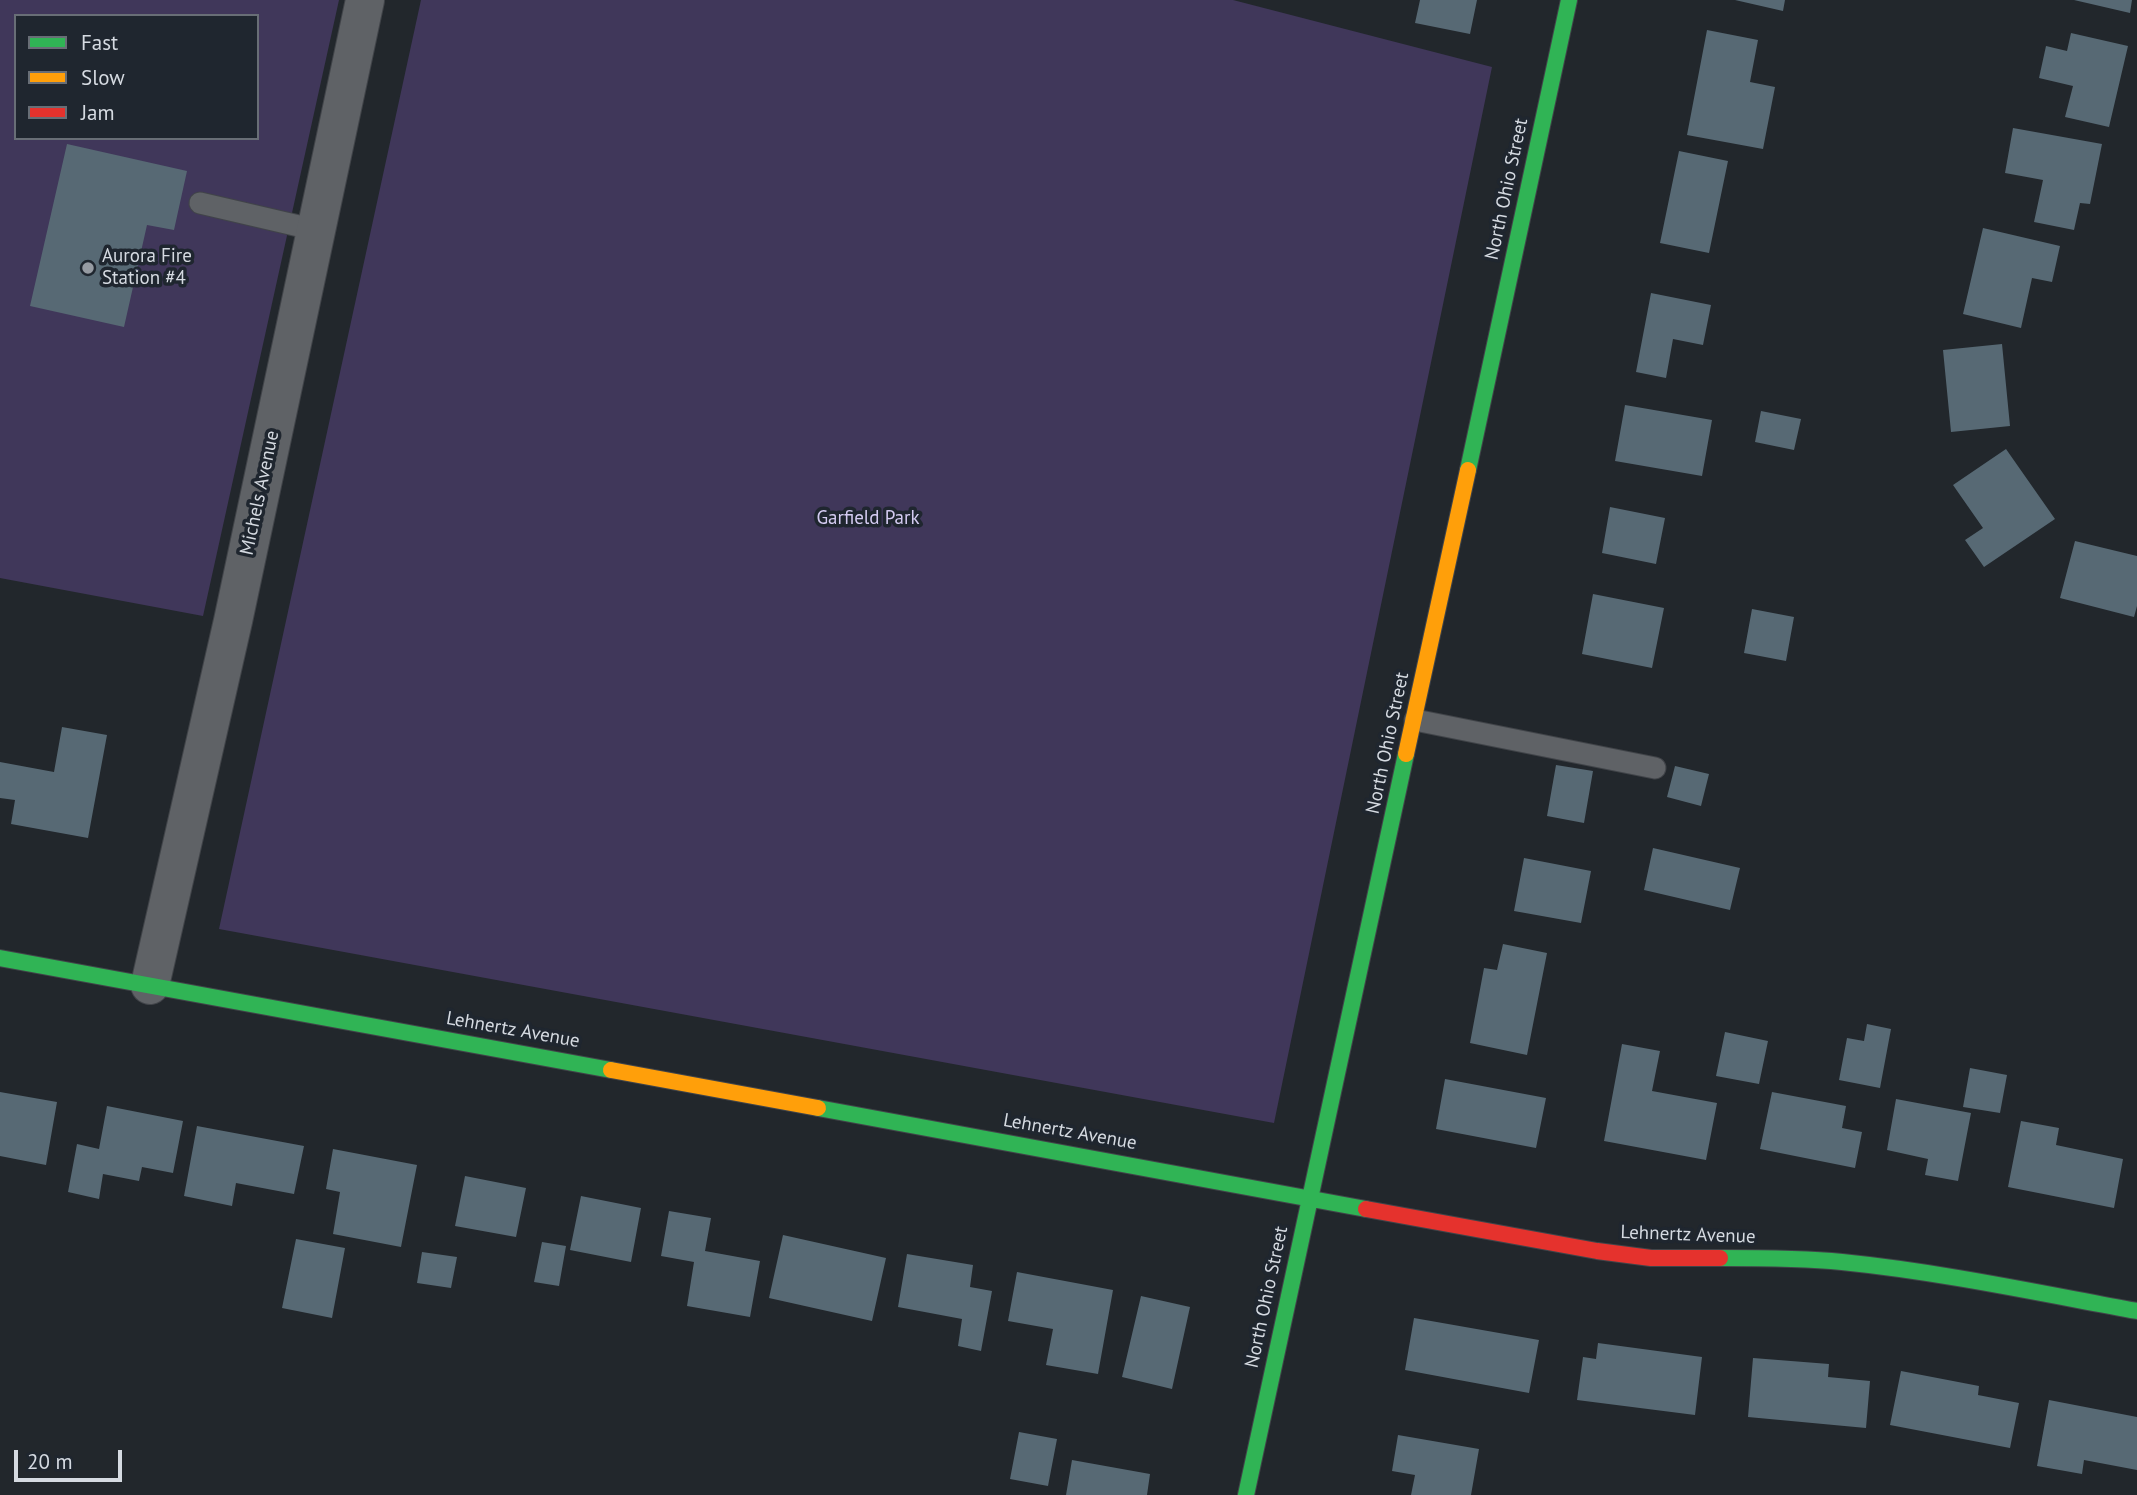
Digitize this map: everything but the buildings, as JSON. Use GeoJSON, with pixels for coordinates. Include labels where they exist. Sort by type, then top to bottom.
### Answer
{"type":"FeatureCollection","features":[{"type":"Feature","properties":{"kind":"street","name":"Michels Avenue"},"geometry":{"type":"LineString","coordinates":[[150,985],[236,607],[365,0]]}},
{"type":"Feature","properties":{"kind":"street","name":"North Ohio Street"},"geometry":{"type":"LineString","coordinates":[[1245,1495],[1569,0]]}},
{"type":"Feature","properties":{"kind":"street","name":"Lehnertz Avenue"},"geometry":{"type":"LineString","coordinates":[[0,958],[1597,1251],[1651,1258],[1785,1258],[1842,1262],[1926,1273],[2137,1311]]}},
{"type":"Feature","properties":{"kind":"lane"},"geometry":{"type":"LineString","coordinates":[[200,203],[316,230]]}},
{"type":"Feature","properties":{"kind":"lane"},"geometry":{"type":"LineString","coordinates":[[1415,720],[1656,768]]}},
{"type":"Feature","properties":{"kind":"green space"},"geometry":{"type":"Polygon","coordinates":[[[0,0],[339,0],[203,616],[0,578],[0,0]]]}},
{"type":"Feature","properties":{"kind":"green space","name":"Garfield Park"},"geometry":{"type":"Polygon","coordinates":[[[421,0],[1233,0],[1492,67],[1274,1123],[219,929],[421,0]]]}},
{"type":"Feature","properties":{"kind":"traffic: fast"},"geometry":{"type":"LineString","coordinates":[[1468,470],[1569,0]]}},
{"type":"Feature","properties":{"kind":"traffic: fast"},"geometry":{"type":"LineString","coordinates":[[1246,1495],[1406,754]]}},
{"type":"Feature","properties":{"kind":"traffic: fast"},"geometry":{"type":"LineString","coordinates":[[0,958],[611,1070]]}},
{"type":"Feature","properties":{"kind":"traffic: fast"},"geometry":{"type":"LineString","coordinates":[[818,1108],[1366,1209]]}},
{"type":"Feature","properties":{"kind":"traffic: fast"},"geometry":{"type":"LineString","coordinates":[[1720,1258],[1812,1260],[1879,1266],[1990,1283],[2137,1311]]}},
{"type":"Feature","properties":{"kind":"traffic: slow"},"geometry":{"type":"LineString","coordinates":[[1406,754],[1468,470]]}},
{"type":"Feature","properties":{"kind":"traffic: slow"},"geometry":{"type":"LineString","coordinates":[[611,1070],[818,1108]]}},
{"type":"Feature","properties":{"kind":"traffic: jam"},"geometry":{"type":"LineString","coordinates":[[1366,1209],[1597,1251],[1651,1258],[1720,1258]]}},
{"type":"Feature","properties":{"kind":"place","name":"Aurora Fire Station #4"},"geometry":{"type":"Point","coordinates":[88,268]}}]}
